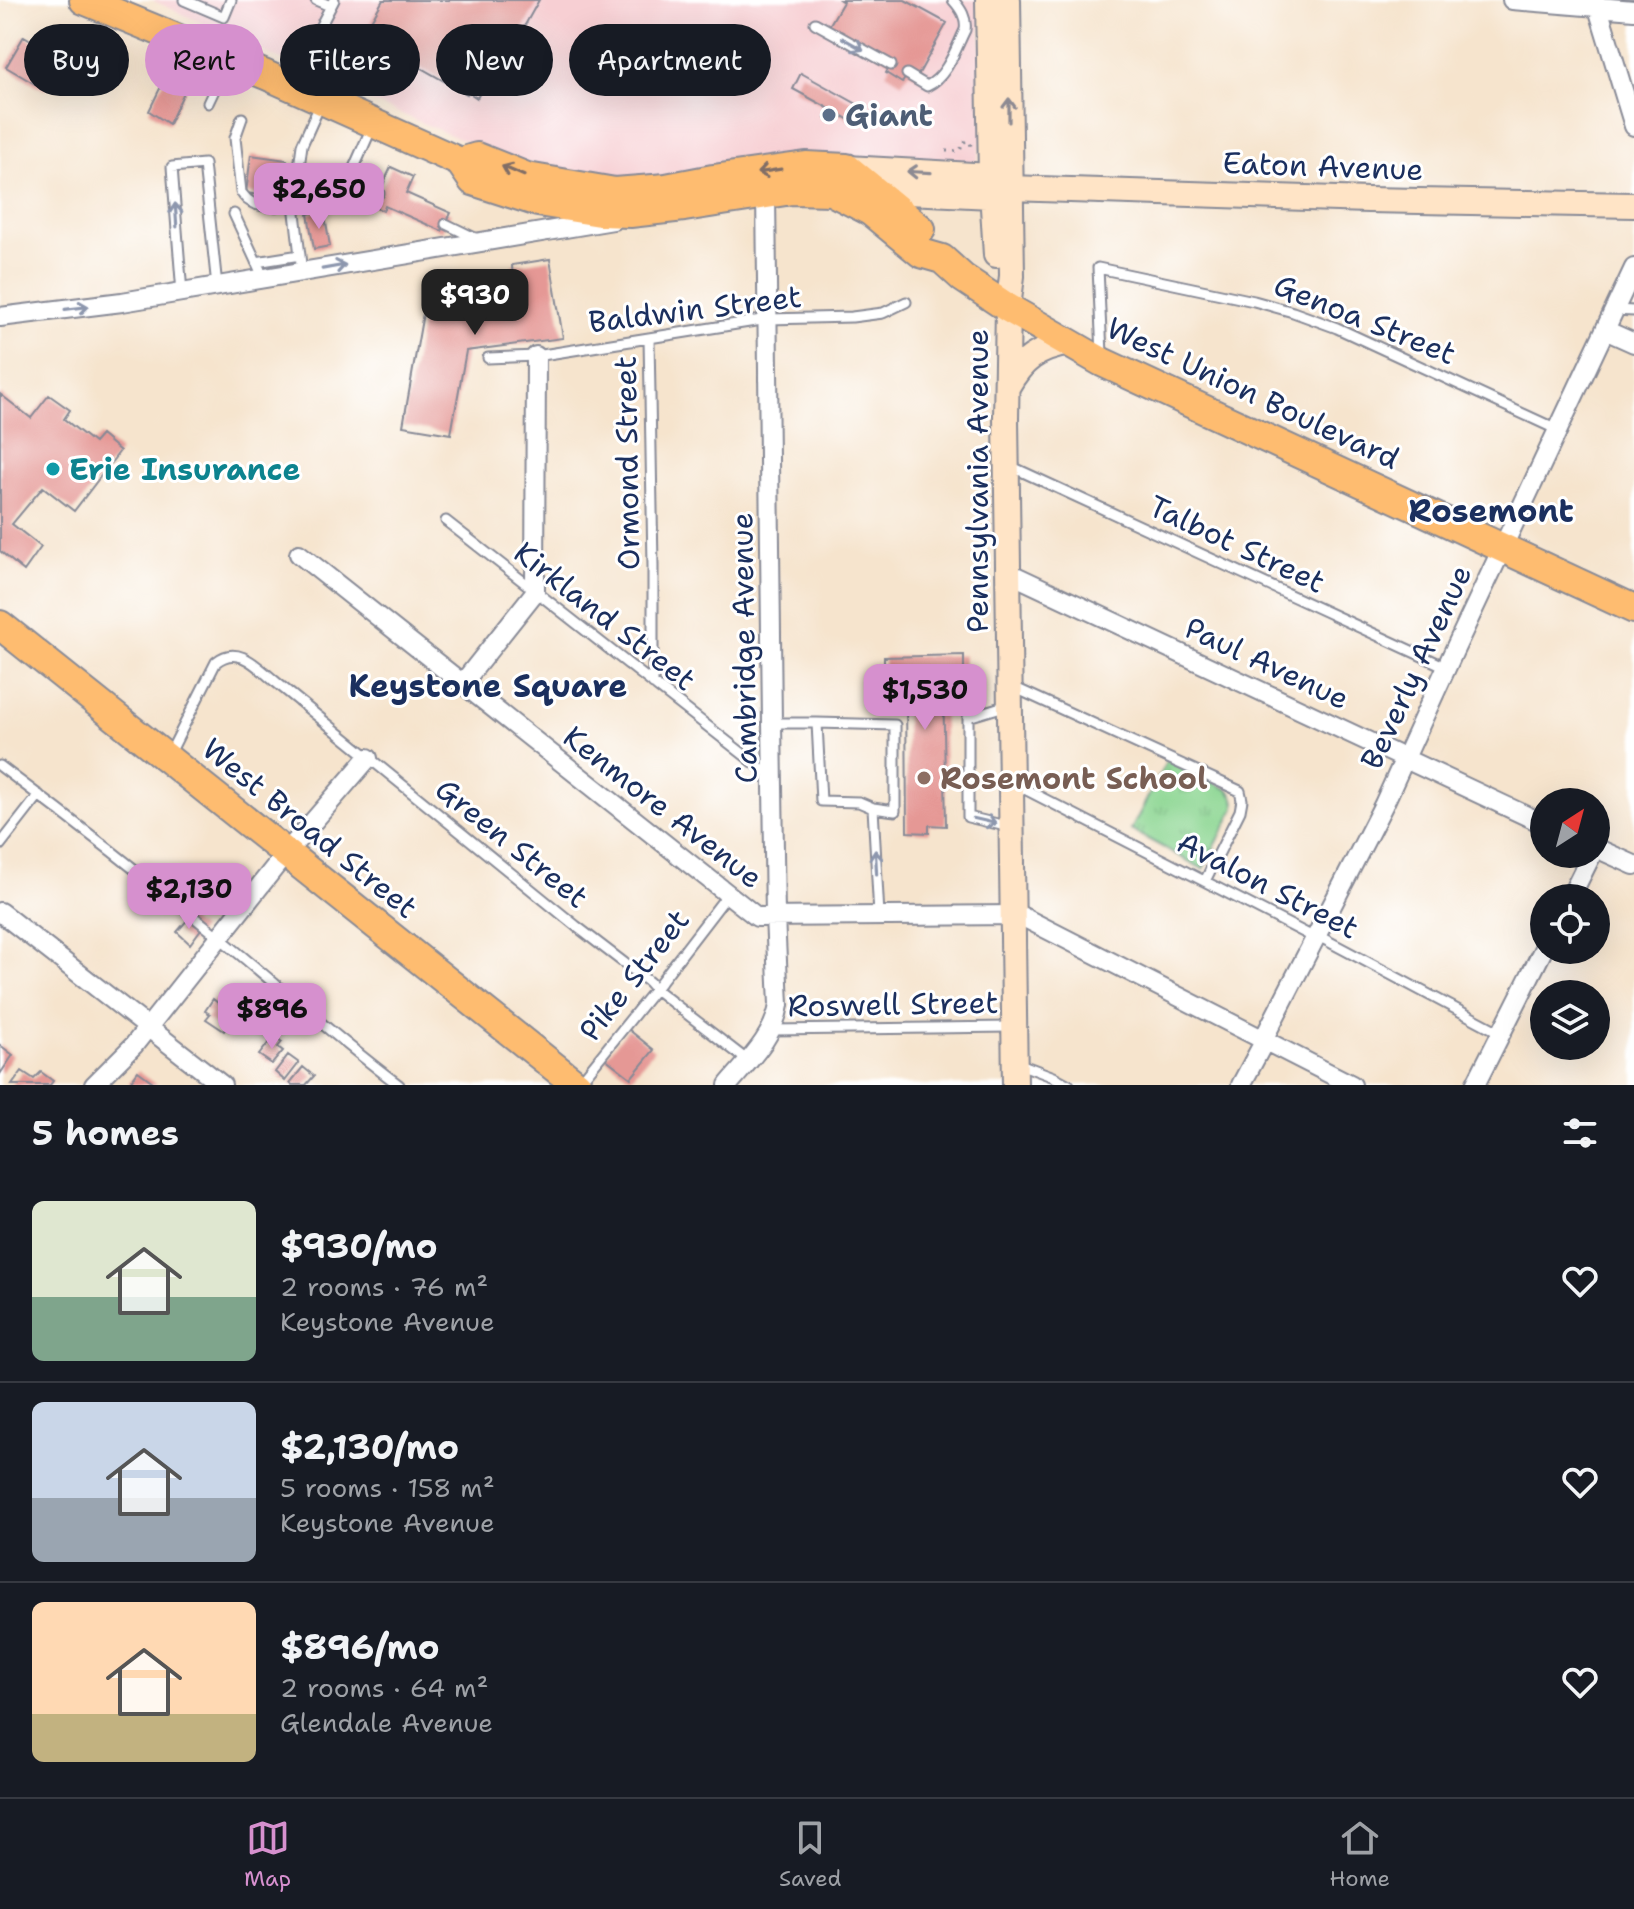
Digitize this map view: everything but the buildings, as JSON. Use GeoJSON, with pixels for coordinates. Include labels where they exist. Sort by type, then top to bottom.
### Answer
{"type":"FeatureCollection","features":[{"type":"Feature","properties":{"kind":"main road","name":"West Union Boulevard"},"geometry":{"type":"LineString","coordinates":[[84,0],[145,25]]}},
{"type":"Feature","properties":{"kind":"main road","name":"West Union Boulevard"},"geometry":{"type":"LineString","coordinates":[[313,96],[460,162],[473,181],[538,202],[600,212],[630,213],[792,190],[831,191],[870,211],[921,253],[942,259],[963,278],[1008,308],[1102,362],[1634,609]]}},
{"type":"Feature","properties":{"kind":"main road","name":"West Union Boulevard"},"geometry":{"type":"LineString","coordinates":[[460,162],[477,157],[527,177],[615,192],[666,188],[806,166],[847,168],[936,242],[942,259]]}},
{"type":"Feature","properties":{"kind":"main road","name":"West Broad Street"},"geometry":{"type":"LineString","coordinates":[[4,638],[167,758],[577,1085]]}},
{"type":"Feature","properties":{"kind":"street","name":"Pennsylvania Avenue"},"geometry":{"type":"LineString","coordinates":[[988,0],[998,187],[1012,276],[1008,308],[1007,465],[1015,1074]]}},
{"type":"Feature","properties":{"kind":"street","name":"Pennsylvania Avenue"},"geometry":{"type":"LineString","coordinates":[[998,187],[1008,0]]}},
{"type":"Feature","properties":{"kind":"street"},"geometry":{"type":"LineString","coordinates":[[1512,0],[1634,10]]}},
{"type":"Feature","properties":{"kind":"street"},"geometry":{"type":"LineString","coordinates":[[1594,5],[1634,126]]}},
{"type":"Feature","properties":{"kind":"street","name":"Eaton Avenue"},"geometry":{"type":"LineString","coordinates":[[847,168],[998,187]]}},
{"type":"Feature","properties":{"kind":"street","name":"Eaton Avenue"},"geometry":{"type":"LineString","coordinates":[[831,191],[998,187],[1634,205]]}},
{"type":"Feature","properties":{"kind":"street","name":"Cambridge Avenue"},"geometry":{"type":"LineString","coordinates":[[739,1077],[772,1030],[779,1005],[775,916],[766,193]]}},
{"type":"Feature","properties":{"kind":"street"},"geometry":{"type":"LineString","coordinates":[[0,317],[182,293],[217,287],[258,271],[593,225],[630,213]]}},
{"type":"Feature","properties":{"kind":"street","name":"Beverly Avenue"},"geometry":{"type":"LineString","coordinates":[[1241,1085],[1384,804],[1634,268]]}},
{"type":"Feature","properties":{"kind":"street"},"geometry":{"type":"LineString","coordinates":[[1605,330],[1634,343]]}},
{"type":"Feature","properties":{"kind":"street"},"geometry":{"type":"LineString","coordinates":[[1007,387],[1027,359],[1048,348],[1070,343]]}},
{"type":"Feature","properties":{"kind":"street"},"geometry":{"type":"LineString","coordinates":[[462,684],[535,592],[536,356]]}},
{"type":"Feature","properties":{"kind":"street","name":"Kenmore Avenue"},"geometry":{"type":"LineString","coordinates":[[299,554],[757,917],[1019,915],[1352,1085]]}},
{"type":"Feature","properties":{"kind":"street","name":"Paul Avenue"},"geometry":{"type":"LineString","coordinates":[[1009,573],[1530,817]]}},
{"type":"Feature","properties":{"kind":"street"},"geometry":{"type":"LineString","coordinates":[[94,1085],[148,1028],[286,853],[368,758]]}},
{"type":"Feature","properties":{"kind":"street"},"geometry":{"type":"LineString","coordinates":[[1610,854],[1634,865]]}},
{"type":"Feature","properties":{"kind":"street"},"geometry":{"type":"LineString","coordinates":[[0,912],[222,1085]]}},
{"type":"Feature","properties":{"kind":"street"},"geometry":{"type":"LineString","coordinates":[[1475,1085],[1536,964]]}},
{"type":"Feature","properties":{"kind":"lane"},"geometry":{"type":"LineString","coordinates":[[184,0],[224,17],[231,0]]}},
{"type":"Feature","properties":{"kind":"lane"},"geometry":{"type":"LineString","coordinates":[[316,0],[332,3],[321,24]]}},
{"type":"Feature","properties":{"kind":"lane"},"geometry":{"type":"LineString","coordinates":[[907,74],[927,86],[937,80],[944,70],[966,24],[961,9],[953,0]]}},
{"type":"Feature","properties":{"kind":"lane"},"geometry":{"type":"LineString","coordinates":[[815,23],[891,65]]}},
{"type":"Feature","properties":{"kind":"lane"},"geometry":{"type":"LineString","coordinates":[[208,103],[211,96]]}},
{"type":"Feature","properties":{"kind":"lane"},"geometry":{"type":"LineString","coordinates":[[301,264],[294,204],[302,145],[322,100]]}},
{"type":"Feature","properties":{"kind":"lane"},"geometry":{"type":"LineString","coordinates":[[242,118],[235,138],[241,192],[254,204],[279,206],[285,203],[290,195],[294,164],[301,154]]}},
{"type":"Feature","properties":{"kind":"lane"},"geometry":{"type":"LineString","coordinates":[[374,124],[349,179],[379,193]]}},
{"type":"Feature","properties":{"kind":"lane"},"geometry":{"type":"LineString","coordinates":[[182,293],[172,167],[204,164],[217,287]]}},
{"type":"Feature","properties":{"kind":"lane"},"geometry":{"type":"LineString","coordinates":[[234,214],[258,271]]}},
{"type":"Feature","properties":{"kind":"lane"},"geometry":{"type":"LineString","coordinates":[[446,224],[483,241]]}},
{"type":"Feature","properties":{"kind":"lane","name":"Genoa Street"},"geometry":{"type":"LineString","coordinates":[[1102,362],[1098,268],[1293,312],[1350,334],[1558,430]]}},
{"type":"Feature","properties":{"kind":"lane","name":"Baldwin Street"},"geometry":{"type":"LineString","coordinates":[[488,358],[536,356],[768,319],[883,313],[906,302]]}},
{"type":"Feature","properties":{"kind":"lane"},"geometry":{"type":"LineString","coordinates":[[1614,310],[1634,311]]}},
{"type":"Feature","properties":{"kind":"lane","name":"Ormond Street"},"geometry":{"type":"LineString","coordinates":[[649,338],[653,684]]}},
{"type":"Feature","properties":{"kind":"lane","name":"Talbot Street"},"geometry":{"type":"LineString","coordinates":[[1007,465],[1446,667]]}},
{"type":"Feature","properties":{"kind":"lane","name":"Kirkland Street"},"geometry":{"type":"LineString","coordinates":[[446,521],[774,778]]}},
{"type":"Feature","properties":{"kind":"lane","name":"Green Street"},"geometry":{"type":"LineString","coordinates":[[167,758],[216,662],[223,656],[240,655],[649,982],[739,1077]]}},
{"type":"Feature","properties":{"kind":"lane"},"geometry":{"type":"LineString","coordinates":[[1012,828],[968,817],[968,717],[1011,695],[1240,791],[1240,811],[1205,881]]}},
{"type":"Feature","properties":{"kind":"lane"},"geometry":{"type":"LineString","coordinates":[[772,723],[817,723],[895,725],[895,811],[873,808],[859,802],[821,801],[817,723]]}},
{"type":"Feature","properties":{"kind":"lane"},"geometry":{"type":"LineString","coordinates":[[0,766],[103,843],[399,1085]]}},
{"type":"Feature","properties":{"kind":"lane","name":"Avalon Street"},"geometry":{"type":"LineString","coordinates":[[1012,782],[1315,938],[1324,939],[1501,1033]]}},
{"type":"Feature","properties":{"kind":"lane"},"geometry":{"type":"LineString","coordinates":[[0,845],[39,795]]}},
{"type":"Feature","properties":{"kind":"lane"},"geometry":{"type":"LineString","coordinates":[[873,808],[879,915]]}},
{"type":"Feature","properties":{"kind":"lane","name":"Pike Street"},"geometry":{"type":"LineString","coordinates":[[577,1085],[728,894]]}},
{"type":"Feature","properties":{"kind":"lane","name":"Roswell Street"},"geometry":{"type":"LineString","coordinates":[[772,1030],[1015,1027]]}},
{"type":"Feature","properties":{"kind":"lane"},"geometry":{"type":"LineString","coordinates":[[1015,1074],[1054,1077],[1069,1085]]}},
{"type":"Feature","properties":{"kind":"path"},"geometry":{"type":"LineString","coordinates":[[946,151],[959,152],[963,143],[968,141],[972,154]]}},
{"type":"Feature","properties":{"kind":"shaded area"},"geometry":{"type":"Polygon","coordinates":[[[152,0],[980,0],[982,138],[977,160],[971,165],[612,184],[504,158],[360,96],[420,96],[420,24],[280,24],[280,59],[264,52],[264,24],[204,24],[152,0]]]}},
{"type":"Feature","properties":{"kind":"green space"},"geometry":{"type":"Polygon","coordinates":[[[1167,760],[1227,789],[1234,797],[1235,808],[1203,869],[1131,830],[1167,760]]]}},
{"type":"Feature","properties":{"kind":"place","name":"Giant"},"geometry":{"type":"Point","coordinates":[829,115]}},
{"type":"Feature","properties":{"kind":"place","name":"Erie Insurance"},"geometry":{"type":"Point","coordinates":[53,469]}},
{"type":"Feature","properties":{"kind":"place","name":"Rosemont School"},"geometry":{"type":"Point","coordinates":[924,778]}},
{"type":"Feature","properties":{"kind":"district","name":"Rosemont"},"geometry":{"type":"Point","coordinates":[1491,510]}},
{"type":"Feature","properties":{"kind":"district","name":"Keystone Square"},"geometry":{"type":"Point","coordinates":[488,685]}}]}
